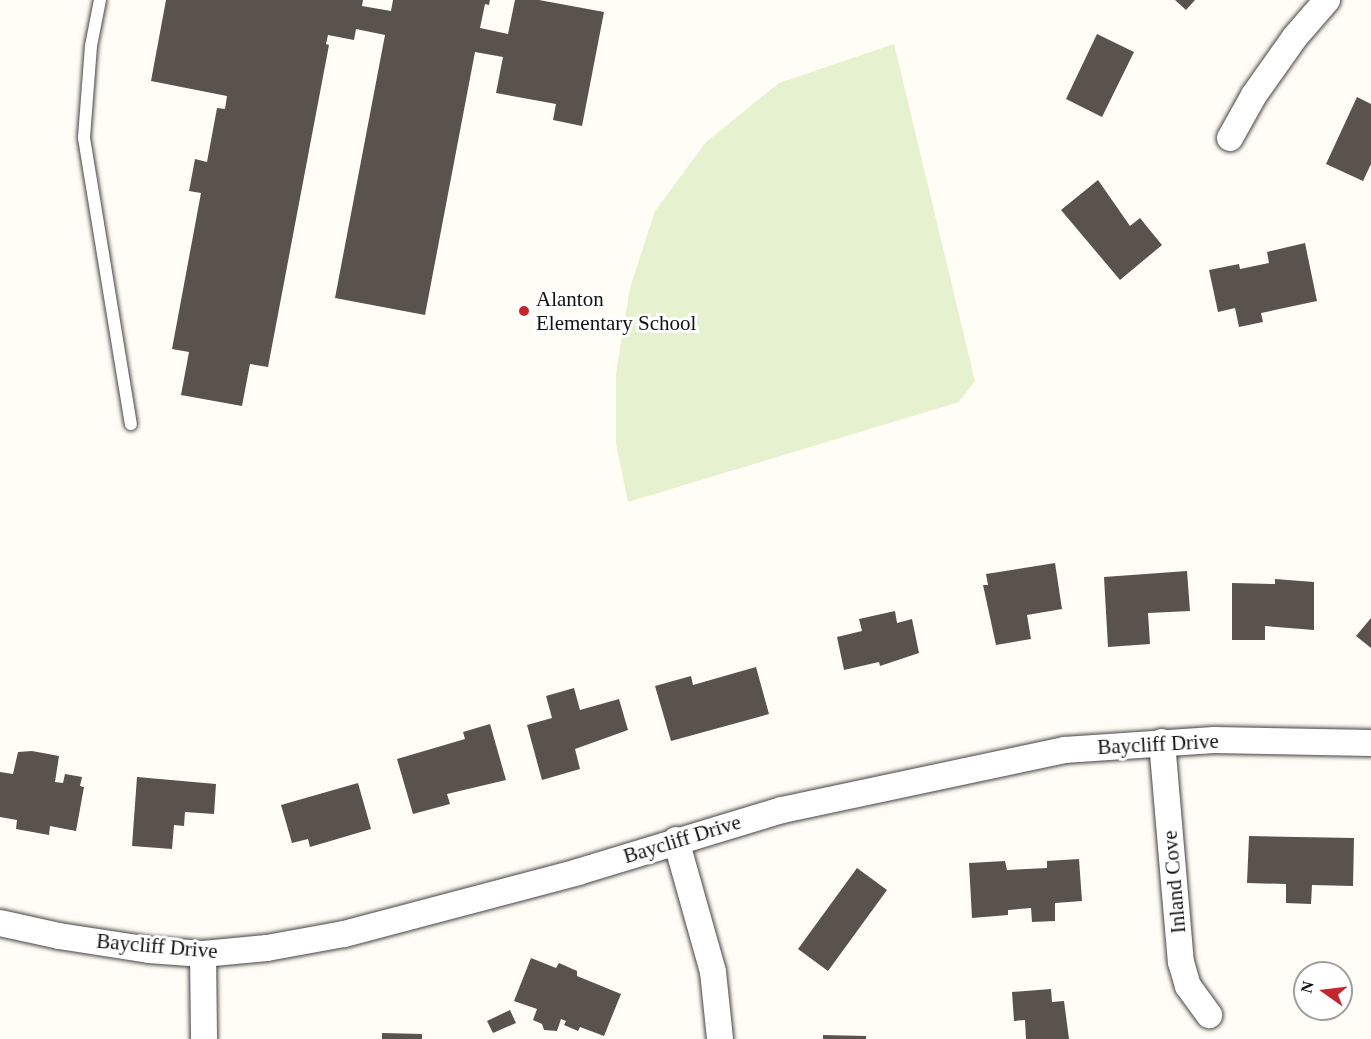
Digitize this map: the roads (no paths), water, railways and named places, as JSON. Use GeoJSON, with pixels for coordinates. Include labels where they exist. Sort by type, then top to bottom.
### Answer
{"type":"FeatureCollection","features":[{"type":"Feature","properties":{"kind":"street"},"geometry":{"type":"LineString","coordinates":[[1230,138],[1288,46],[1327,0]]}},
{"type":"Feature","properties":{"kind":"street","name":"Baycliff Drive"},"geometry":{"type":"LineString","coordinates":[[0,922],[59,936],[203,954],[267,948],[344,934],[578,872],[675,840],[782,810],[1064,750],[1162,742],[1371,743]]}},
{"type":"Feature","properties":{"kind":"street","name":"Inland Cove"},"geometry":{"type":"LineString","coordinates":[[1162,742],[1181,962],[1188,986],[1209,1015]]}},
{"type":"Feature","properties":{"kind":"street"},"geometry":{"type":"LineString","coordinates":[[675,840],[713,972],[720,1039]]}},
{"type":"Feature","properties":{"kind":"street"},"geometry":{"type":"LineString","coordinates":[[203,954],[204,1039]]}},
{"type":"Feature","properties":{"kind":"lane"},"geometry":{"type":"LineString","coordinates":[[100,0],[92,46],[84,138],[131,424]]}},
{"type":"Feature","properties":{"kind":"place","name":"Alanton Elementary School"},"geometry":{"type":"Point","coordinates":[524,311]}}]}
